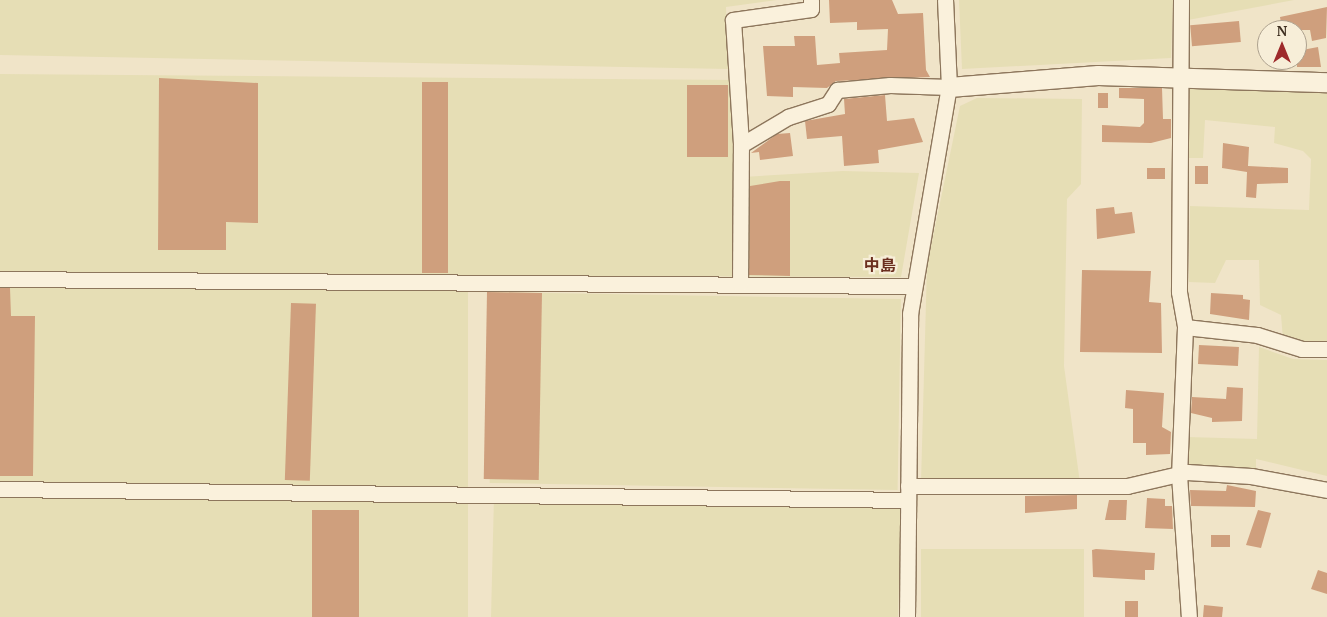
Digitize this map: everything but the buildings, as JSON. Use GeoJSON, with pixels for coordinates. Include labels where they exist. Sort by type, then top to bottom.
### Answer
{"type":"FeatureCollection","features":[{"type":"Feature","properties":{"kind":"street"},"geometry":{"type":"LineString","coordinates":[[740,284],[741,145],[732,20],[811,10],[810,0]]}},
{"type":"Feature","properties":{"kind":"street"},"geometry":{"type":"LineString","coordinates":[[907,617],[907,493],[912,286],[949,87],[946,0]]}},
{"type":"Feature","properties":{"kind":"street"},"geometry":{"type":"LineString","coordinates":[[1181,0],[1179,292],[1185,327],[1179,475],[1189,617]]}},
{"type":"Feature","properties":{"kind":"street"},"geometry":{"type":"LineString","coordinates":[[741,145],[788,117],[828,104],[838,90],[890,85],[949,87],[1098,75],[1181,76],[1327,82]]}},
{"type":"Feature","properties":{"kind":"street"},"geometry":{"type":"LineString","coordinates":[[0,279],[912,286]]}},
{"type":"Feature","properties":{"kind":"street"},"geometry":{"type":"LineString","coordinates":[[1185,327],[1257,335],[1302,349],[1327,349]]}},
{"type":"Feature","properties":{"kind":"street"},"geometry":{"type":"LineString","coordinates":[[0,489],[907,493],[1127,486],[1179,475],[1251,476],[1327,490]]}},
{"type":"Feature","properties":{"kind":"shaded area"},"geometry":{"type":"Polygon","coordinates":[[[0,0],[777,0],[726,7],[728,69],[0,55],[0,0]]]}},
{"type":"Feature","properties":{"kind":"shaded area"},"geometry":{"type":"Polygon","coordinates":[[[959,0],[1173,0],[1171,58],[962,69],[959,0]]]}},
{"type":"Feature","properties":{"kind":"shaded area"},"geometry":{"type":"Polygon","coordinates":[[[1188,0],[1294,0],[1188,20],[1188,0]]]}},
{"type":"Feature","properties":{"kind":"shaded area"},"geometry":{"type":"Polygon","coordinates":[[[0,74],[737,80],[743,177],[843,171],[919,173],[901,277],[0,274],[0,74]]]}},
{"type":"Feature","properties":{"kind":"shaded area"},"geometry":{"type":"Polygon","coordinates":[[[1189,88],[1327,91],[1327,346],[1283,339],[1281,315],[1260,305],[1259,260],[1226,260],[1215,283],[1189,282],[1190,206],[1309,210],[1311,159],[1303,151],[1274,143],[1275,127],[1205,120],[1203,158],[1187,158],[1189,88]]]}},
{"type":"Feature","properties":{"kind":"shaded area"},"geometry":{"type":"Polygon","coordinates":[[[977,98],[1082,99],[1081,184],[1067,199],[1064,366],[1080,483],[921,482],[927,266],[960,106],[977,98]]]}},
{"type":"Feature","properties":{"kind":"shaded area"},"geometry":{"type":"Polygon","coordinates":[[[0,286],[468,286],[468,617],[0,617],[0,286]]]}},
{"type":"Feature","properties":{"kind":"shaded area"},"geometry":{"type":"Polygon","coordinates":[[[493,292],[901,299],[898,490],[490,483],[493,292]]]}},
{"type":"Feature","properties":{"kind":"shaded area"},"geometry":{"type":"Polygon","coordinates":[[[1259,347],[1293,359],[1327,360],[1327,476],[1256,459],[1256,468],[1187,466],[1187,437],[1257,439],[1259,347]]]}},
{"type":"Feature","properties":{"kind":"shaded area"},"geometry":{"type":"Polygon","coordinates":[[[494,496],[894,504],[901,509],[898,617],[491,617],[494,496]]]}},
{"type":"Feature","properties":{"kind":"shaded area"},"geometry":{"type":"Polygon","coordinates":[[[921,549],[1084,549],[1084,617],[921,617],[921,549]]]}},
{"type":"Feature","properties":{"kind":"district","name":"中島"},"geometry":{"type":"Point","coordinates":[880,265]}}]}
